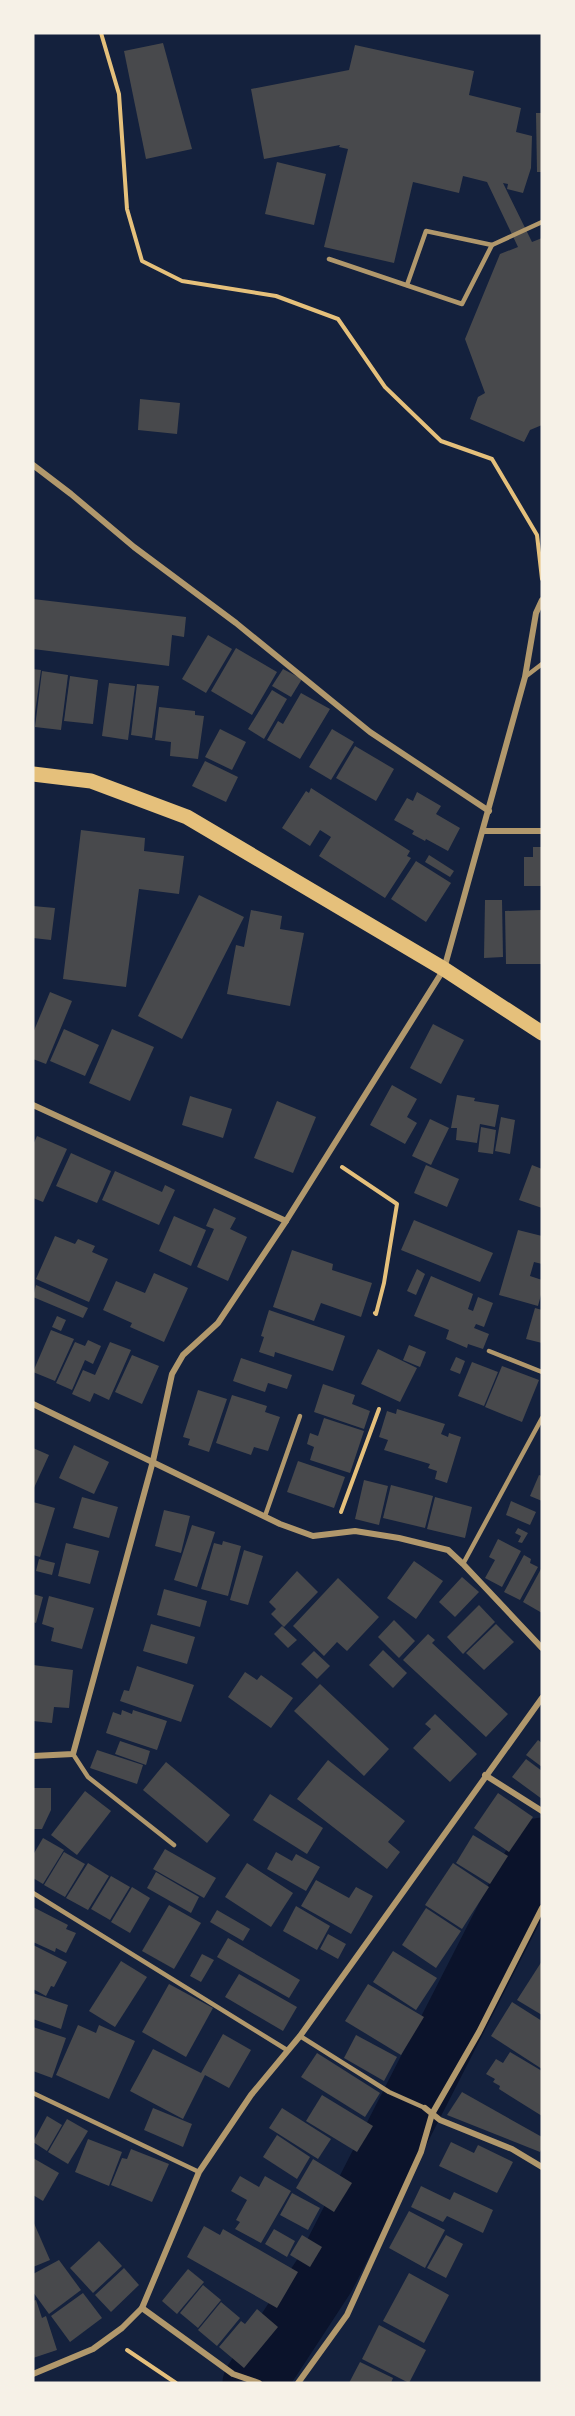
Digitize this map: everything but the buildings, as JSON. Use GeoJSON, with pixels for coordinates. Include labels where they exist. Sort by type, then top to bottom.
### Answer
{"type":"FeatureCollection","features":[{"type":"Feature","properties":{"kind":"main road"},"geometry":{"type":"LineString","coordinates":[[33,774],[91,781],[187,817],[444,969],[542,1033]]}},
{"type":"Feature","properties":{"kind":"street"},"geometry":{"type":"LineString","coordinates":[[33,465],[134,548],[236,623],[370,732],[489,812]]}},
{"type":"Feature","properties":{"kind":"street"},"geometry":{"type":"LineString","coordinates":[[33,1756],[73,1754],[153,1461],[172,1374],[183,1355],[218,1323],[286,1221],[444,969],[525,677],[536,613],[542,600]]}},
{"type":"Feature","properties":{"kind":"street"},"geometry":{"type":"LineString","coordinates":[[484,831],[542,831]]}},
{"type":"Feature","properties":{"kind":"street"},"geometry":{"type":"LineString","coordinates":[[33,1105],[286,1221]]}},
{"type":"Feature","properties":{"kind":"street"},"geometry":{"type":"LineString","coordinates":[[33,1404],[265,1516],[313,1536],[355,1531],[399,1538],[448,1550],[542,1648]]}},
{"type":"Feature","properties":{"kind":"street"},"geometry":{"type":"LineString","coordinates":[[33,2374],[84,2353],[109,2338],[142,2308],[199,2172],[250,2095],[300,2036],[542,1698]]}},
{"type":"Feature","properties":{"kind":"street"},"geometry":{"type":"LineString","coordinates":[[485,1775],[540,1810]]}},
{"type":"Feature","properties":{"kind":"street"},"geometry":{"type":"LineString","coordinates":[[298,2383],[347,2315],[421,2152],[432,2114],[479,2032],[542,1908]]}},
{"type":"Feature","properties":{"kind":"street"},"geometry":{"type":"LineString","coordinates":[[424,2108],[440,2120],[512,2149],[542,2167]]}},
{"type":"Feature","properties":{"kind":"street"},"geometry":{"type":"LineString","coordinates":[[142,2308],[233,2374],[259,2383]]}},
{"type":"Feature","properties":{"kind":"lane"},"geometry":{"type":"LineString","coordinates":[[407,285],[426,231],[492,245],[542,222]]}},
{"type":"Feature","properties":{"kind":"lane"},"geometry":{"type":"LineString","coordinates":[[329,259],[462,304],[492,245]]}},
{"type":"Feature","properties":{"kind":"lane"},"geometry":{"type":"LineString","coordinates":[[525,677],[542,664]]}},
{"type":"Feature","properties":{"kind":"lane"},"geometry":{"type":"LineString","coordinates":[[489,1351],[542,1372]]}},
{"type":"Feature","properties":{"kind":"lane"},"geometry":{"type":"LineString","coordinates":[[265,1516],[300,1416]]}},
{"type":"Feature","properties":{"kind":"lane"},"geometry":{"type":"LineString","coordinates":[[463,1564],[542,1418]]}},
{"type":"Feature","properties":{"kind":"lane"},"geometry":{"type":"LineString","coordinates":[[73,1754],[88,1777],[174,1845]]}},
{"type":"Feature","properties":{"kind":"lane"},"geometry":{"type":"LineString","coordinates":[[33,1893],[287,2050]]}},
{"type":"Feature","properties":{"kind":"lane"},"geometry":{"type":"LineString","coordinates":[[300,2036],[389,2092],[424,2108]]}},
{"type":"Feature","properties":{"kind":"lane"},"geometry":{"type":"LineString","coordinates":[[33,2093],[199,2172]]}},
{"type":"Feature","properties":{"kind":"path"},"geometry":{"type":"LineString","coordinates":[[101,33],[119,94],[127,209],[142,261],[182,281],[276,296],[338,319],[385,387],[441,441],[492,459],[537,535],[542,579]]}},
{"type":"Feature","properties":{"kind":"path"},"geometry":{"type":"LineString","coordinates":[[326,1157],[397,1204],[384,1284],[375,1313]]}},
{"type":"Feature","properties":{"kind":"path"},"geometry":{"type":"LineString","coordinates":[[333,1533],[379,1409]]}},
{"type":"Feature","properties":{"kind":"path"},"geometry":{"type":"LineString","coordinates":[[109,2338],[176,2383]]}},
{"type":"Feature","properties":{"kind":"waterway"},"geometry":{"type":"LineString","coordinates":[[254,2383],[324,2276],[542,1849]]}}]}
